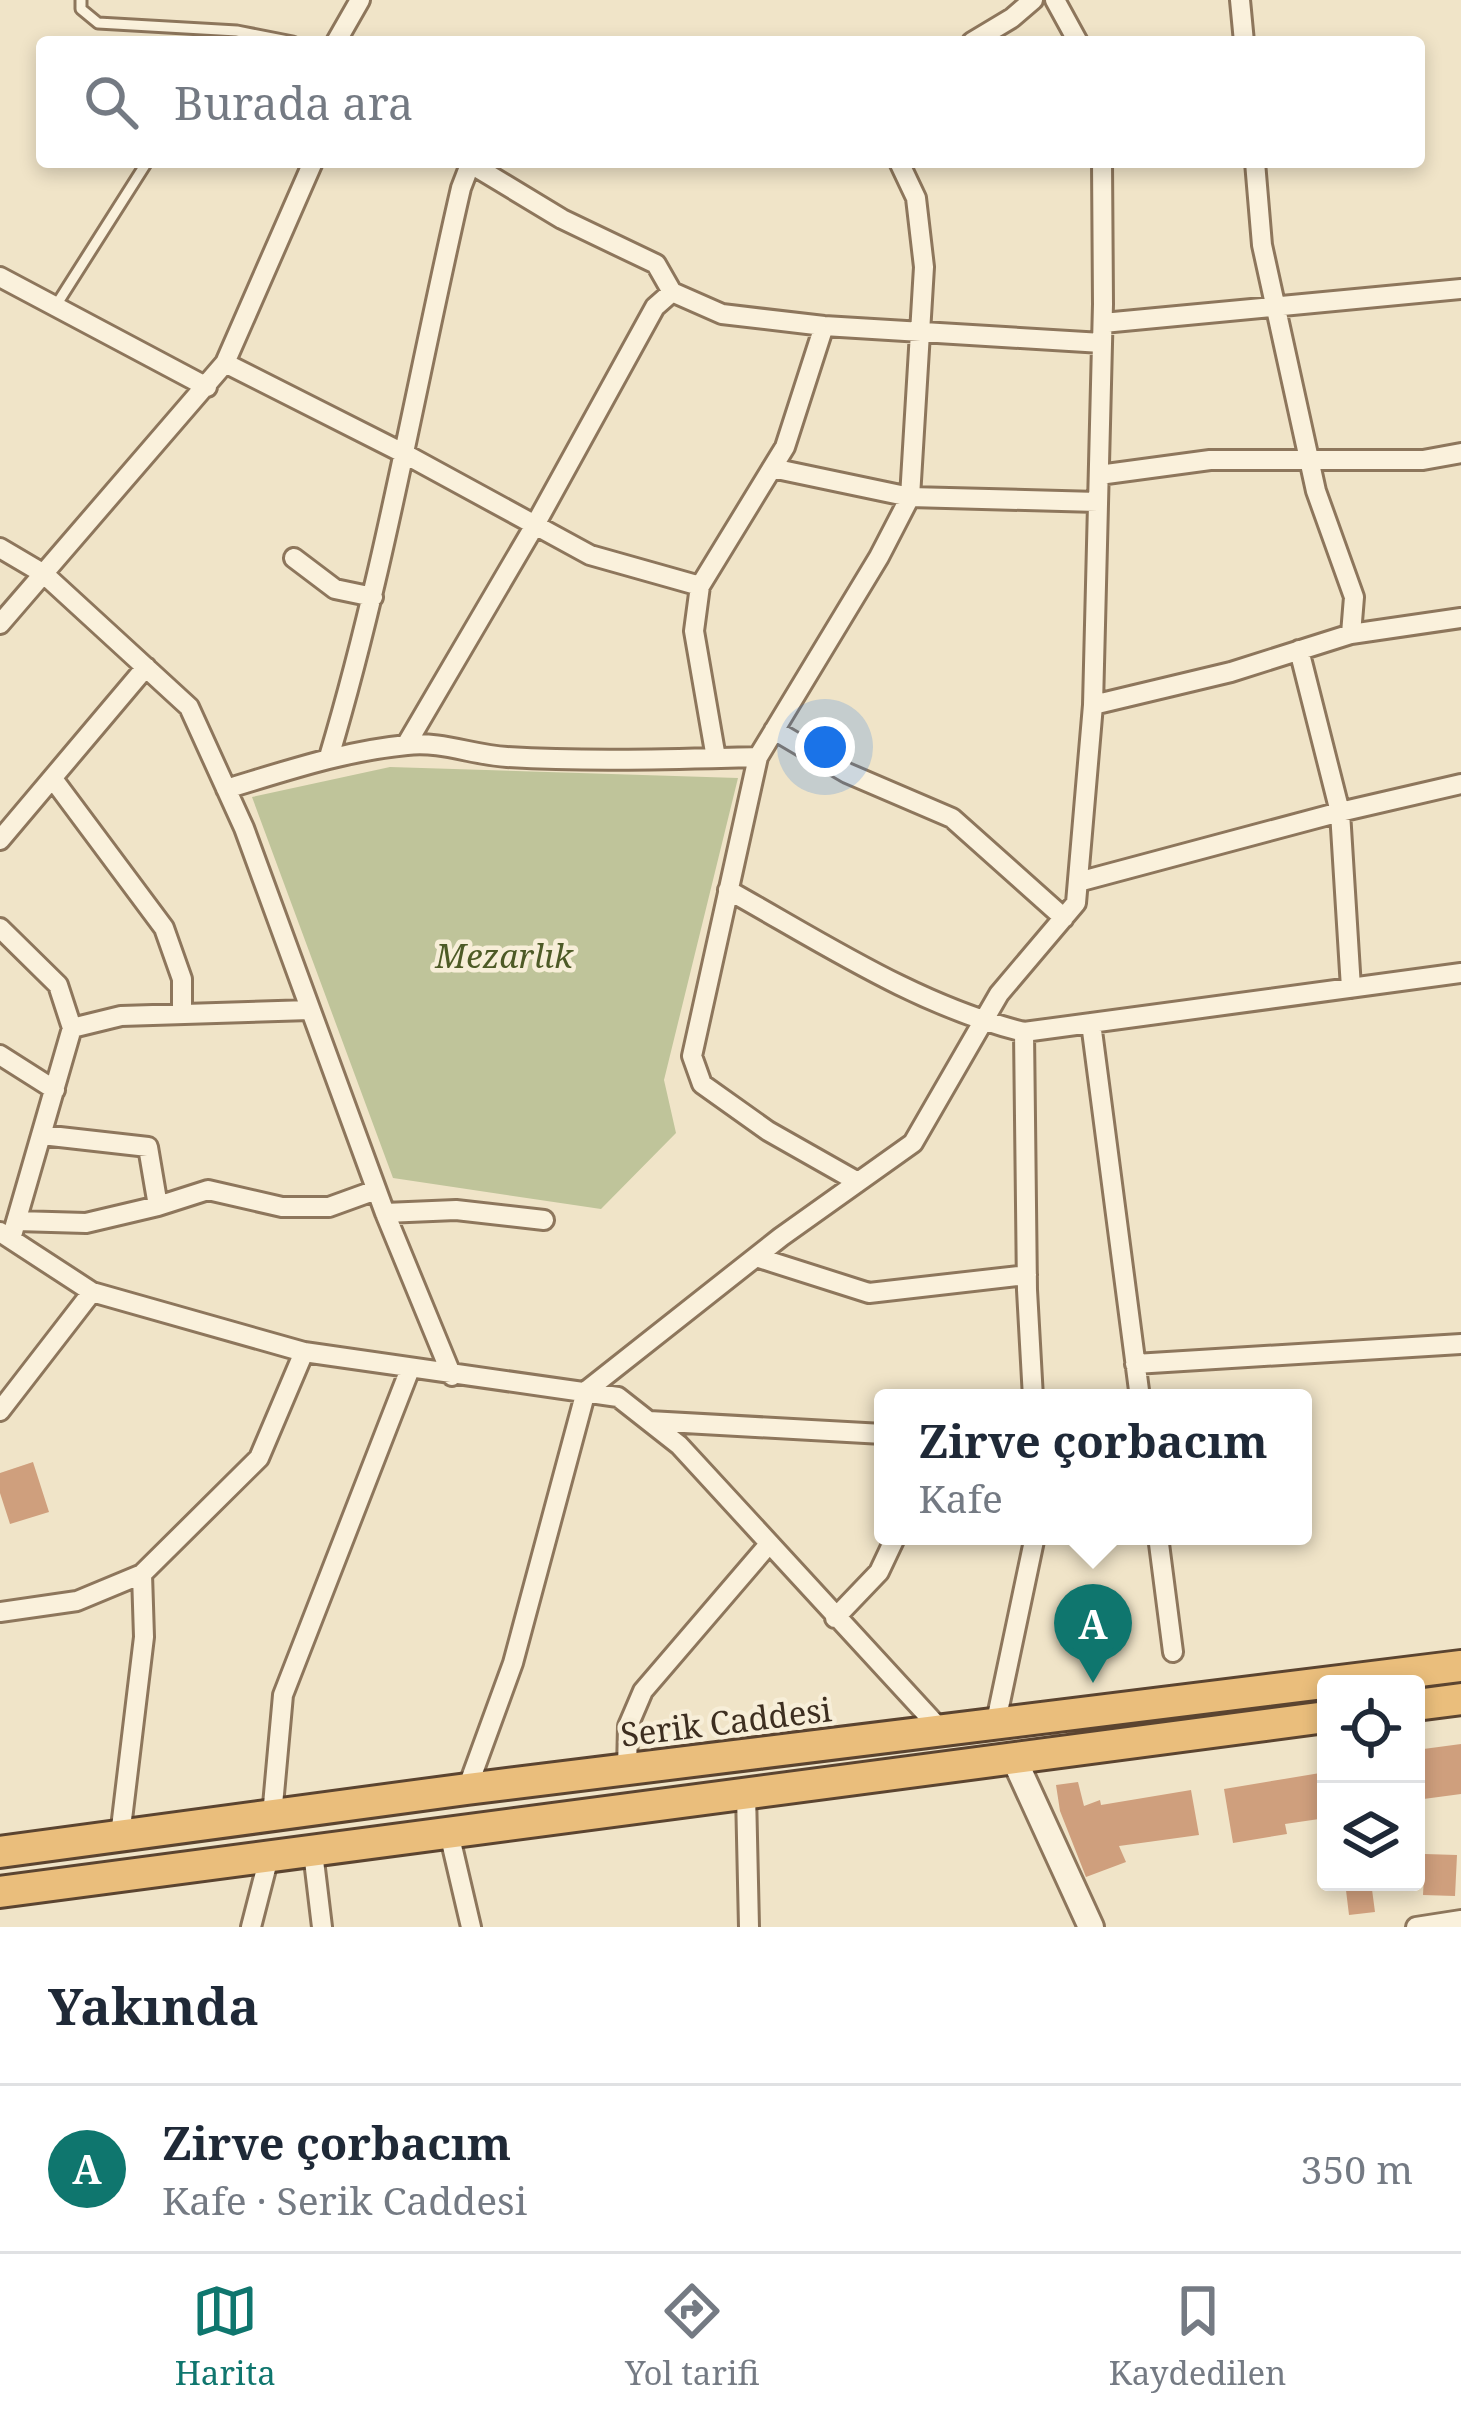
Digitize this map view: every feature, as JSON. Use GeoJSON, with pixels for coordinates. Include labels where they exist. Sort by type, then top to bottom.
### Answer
{"type":"FeatureCollection","features":[{"type":"Feature","properties":{"kind":"highway","name":"Serik Caddesi"},"geometry":{"type":"LineString","coordinates":[[0,1852],[1461,1666]]}},
{"type":"Feature","properties":{"kind":"highway"},"geometry":{"type":"LineString","coordinates":[[1425,1705],[1461,1699]]}},
{"type":"Feature","properties":{"kind":"highway"},"geometry":{"type":"LineString","coordinates":[[0,1892],[1317,1719]]}},
{"type":"Feature","properties":{"kind":"street"},"geometry":{"type":"LineString","coordinates":[[339,36],[360,0]]}},
{"type":"Feature","properties":{"kind":"street"},"geometry":{"type":"LineString","coordinates":[[982,36],[1033,0]]}},
{"type":"Feature","properties":{"kind":"street"},"geometry":{"type":"LineString","coordinates":[[1055,0],[1075,36]]}},
{"type":"Feature","properties":{"kind":"street"},"geometry":{"type":"LineString","coordinates":[[1240,0],[1243,36]]}},
{"type":"Feature","properties":{"kind":"street"},"geometry":{"type":"LineString","coordinates":[[0,624],[226,363],[310,168]]}},
{"type":"Feature","properties":{"kind":"street"},"geometry":{"type":"LineString","coordinates":[[329,757],[373,597],[469,168]]}},
{"type":"Feature","properties":{"kind":"street"},"geometry":{"type":"LineString","coordinates":[[479,168],[562,219],[656,264],[672,292],[722,314],[920,332],[1103,333],[1461,289]]}},
{"type":"Feature","properties":{"kind":"street"},"geometry":{"type":"LineString","coordinates":[[858,1182],[768,1131],[702,1084],[692,1056],[758,757],[910,496],[924,267],[916,199],[902,168]]}},
{"type":"Feature","properties":{"kind":"street"},"geometry":{"type":"LineString","coordinates":[[467,1789],[513,1664],[586,1390],[756,1257],[913,1143],[999,994],[1076,903],[1093,705],[1103,333],[1102,168]]}},
{"type":"Feature","properties":{"kind":"street"},"geometry":{"type":"LineString","coordinates":[[1256,168],[1262,245],[1316,491],[1354,597],[1351,634]]}},
{"type":"Feature","properties":{"kind":"street"},"geometry":{"type":"LineString","coordinates":[[0,278],[208,387]]}},
{"type":"Feature","properties":{"kind":"street"},"geometry":{"type":"LineString","coordinates":[[406,745],[655,307],[672,292]]}},
{"type":"Feature","properties":{"kind":"street"},"geometry":{"type":"LineString","coordinates":[[716,758],[694,632],[700,586],[785,447],[824,326]]}},
{"type":"Feature","properties":{"kind":"street"},"geometry":{"type":"LineString","coordinates":[[226,363],[590,555],[700,586]]}},
{"type":"Feature","properties":{"kind":"street"},"geometry":{"type":"LineString","coordinates":[[1099,475],[1210,460],[1423,460],[1461,453]]}},
{"type":"Feature","properties":{"kind":"street"},"geometry":{"type":"LineString","coordinates":[[772,468],[910,496],[1098,502]]}},
{"type":"Feature","properties":{"kind":"street"},"geometry":{"type":"LineString","coordinates":[[0,548],[44,574],[189,707],[226,789],[376,1190],[452,1376]]}},
{"type":"Feature","properties":{"kind":"street"},"geometry":{"type":"LineString","coordinates":[[295,558],[335,589],[373,597]]}},
{"type":"Feature","properties":{"kind":"street"},"geometry":{"type":"LineString","coordinates":[[1093,705],[1351,634],[1461,618]]}},
{"type":"Feature","properties":{"kind":"street"},"geometry":{"type":"LineString","coordinates":[[1299,650],[1340,812],[1351,988]]}},
{"type":"Feature","properties":{"kind":"street"},"geometry":{"type":"LineString","coordinates":[[0,840],[146,668]]}},
{"type":"Feature","properties":{"kind":"street"},"geometry":{"type":"LineString","coordinates":[[774,730],[847,773],[952,818],[1064,918]]}},
{"type":"Feature","properties":{"kind":"street"},"geometry":{"type":"LineString","coordinates":[[226,789],[329,757],[406,745],[442,743],[500,757],[611,761],[758,757]]}},
{"type":"Feature","properties":{"kind":"street"},"geometry":{"type":"LineString","coordinates":[[53,779],[164,928],[182,979],[182,1013]]}},
{"type":"Feature","properties":{"kind":"street"},"geometry":{"type":"LineString","coordinates":[[1078,882],[1461,784]]}},
{"type":"Feature","properties":{"kind":"street"},"geometry":{"type":"LineString","coordinates":[[728,890],[874,972],[983,1022],[1024,1032],[1461,973]]}},
{"type":"Feature","properties":{"kind":"street"},"geometry":{"type":"LineString","coordinates":[[0,928],[58,986],[72,1028],[9,1231]]}},
{"type":"Feature","properties":{"kind":"street"},"geometry":{"type":"LineString","coordinates":[[72,1028],[121,1016],[310,1010]]}},
{"type":"Feature","properties":{"kind":"street"},"geometry":{"type":"LineString","coordinates":[[1091,1023],[1139,1389]]}},
{"type":"Feature","properties":{"kind":"street"},"geometry":{"type":"LineString","coordinates":[[1024,1032],[1033,1389]]}},
{"type":"Feature","properties":{"kind":"street"},"geometry":{"type":"LineString","coordinates":[[0,1055],[55,1090]]}},
{"type":"Feature","properties":{"kind":"street"},"geometry":{"type":"LineString","coordinates":[[42,1135],[148,1147],[158,1206]]}},
{"type":"Feature","properties":{"kind":"street"},"geometry":{"type":"LineString","coordinates":[[9,1231],[86,1223],[208,1190],[282,1207],[329,1207],[376,1190]]}},
{"type":"Feature","properties":{"kind":"street"},"geometry":{"type":"LineString","coordinates":[[385,1213],[455,1210],[544,1220]]}},
{"type":"Feature","properties":{"kind":"street"},"geometry":{"type":"LineString","coordinates":[[9,1231],[92,1292],[304,1352],[618,1397],[679,1445],[943,1732]]}},
{"type":"Feature","properties":{"kind":"street"},"geometry":{"type":"LineString","coordinates":[[756,1257],[868,1292],[1027,1275]]}},
{"type":"Feature","properties":{"kind":"street"},"geometry":{"type":"LineString","coordinates":[[0,1411],[92,1292]]}},
{"type":"Feature","properties":{"kind":"street"},"geometry":{"type":"LineString","coordinates":[[1135,1364],[1461,1344]]}},
{"type":"Feature","properties":{"kind":"street"},"geometry":{"type":"LineString","coordinates":[[0,1612],[77,1601],[142,1574],[259,1458],[304,1352]]}},
{"type":"Feature","properties":{"kind":"street"},"geometry":{"type":"LineString","coordinates":[[272,1816],[283,1695],[410,1369]]}},
{"type":"Feature","properties":{"kind":"street"},"geometry":{"type":"LineString","coordinates":[[649,1421],[874,1434]]}},
{"type":"Feature","properties":{"kind":"street"},"geometry":{"type":"LineString","coordinates":[[627,1770],[628,1726],[643,1691],[769,1544]]}},
{"type":"Feature","properties":{"kind":"street"},"geometry":{"type":"LineString","coordinates":[[835,1618],[879,1572],[892,1545]]}},
{"type":"Feature","properties":{"kind":"street"},"geometry":{"type":"LineString","coordinates":[[995,1726],[1033,1545]]}},
{"type":"Feature","properties":{"kind":"street"},"geometry":{"type":"LineString","coordinates":[[1159,1545],[1174,1652]]}},
{"type":"Feature","properties":{"kind":"street"},"geometry":{"type":"LineString","coordinates":[[120,1836],[144,1637],[142,1574]]}},
{"type":"Feature","properties":{"kind":"street"},"geometry":{"type":"LineString","coordinates":[[1014,1759],[1091,1927]]}},
{"type":"Feature","properties":{"kind":"street"},"geometry":{"type":"LineString","coordinates":[[746,1793],[749,1927]]}},
{"type":"Feature","properties":{"kind":"street"},"geometry":{"type":"LineString","coordinates":[[449,1833],[471,1927]]}},
{"type":"Feature","properties":{"kind":"street"},"geometry":{"type":"LineString","coordinates":[[313,1852],[322,1927]]}},
{"type":"Feature","properties":{"kind":"street"},"geometry":{"type":"LineString","coordinates":[[251,1927],[269,1857]]}},
{"type":"Feature","properties":{"kind":"street"},"geometry":{"type":"LineString","coordinates":[[1416,1927],[1461,1920]]}},
{"type":"Feature","properties":{"kind":"lane"},"geometry":{"type":"LineString","coordinates":[[81,0],[81,9],[98,22],[262,36]]}},
{"type":"Feature","properties":{"kind":"lane"},"geometry":{"type":"LineString","coordinates":[[186,36],[188,28]]}},
{"type":"Feature","properties":{"kind":"lane"},"geometry":{"type":"LineString","coordinates":[[56,307],[143,168]]}},
{"type":"Feature","properties":{"kind":"green space","name":"Mezarlık"},"geometry":{"type":"Polygon","coordinates":[[[390,767],[738,778],[664,1080],[676,1133],[601,1209],[393,1178],[252,797],[390,767]]]}},
{"type":"Feature","properties":{"kind":"building"},"geometry":{"type":"Polygon","coordinates":[[[33,1462],[49,1512],[10,1524],[0,1493],[0,1473],[33,1462]]]}},
{"type":"Feature","properties":{"kind":"building"},"geometry":{"type":"Polygon","coordinates":[[[1461,1744],[1461,1794],[1425,1799],[1425,1749],[1461,1744]]]}},
{"type":"Feature","properties":{"kind":"building"},"geometry":{"type":"Polygon","coordinates":[[[1317,1774],[1317,1819],[1285,1824],[1287,1834],[1233,1843],[1224,1789],[1317,1774]]]}},
{"type":"Feature","properties":{"kind":"building"},"geometry":{"type":"Polygon","coordinates":[[[1078,1782],[1084,1806],[1191,1790],[1199,1835],[1119,1846],[1126,1862],[1086,1877],[1060,1811],[1056,1785],[1078,1782]]]}},
{"type":"Feature","properties":{"kind":"building"},"geometry":{"type":"Polygon","coordinates":[[[1425,1854],[1457,1855],[1455,1896],[1423,1895],[1425,1854]]]}},
{"type":"Feature","properties":{"kind":"building"},"geometry":{"type":"Polygon","coordinates":[[[1346,1891],[1372,1891],[1375,1912],[1349,1915],[1346,1891]]]}},
{"type":"Feature","properties":{"kind":"place","name":"Zirve çorbacım"},"geometry":{"type":"Point","coordinates":[1093,1683]}}]}
